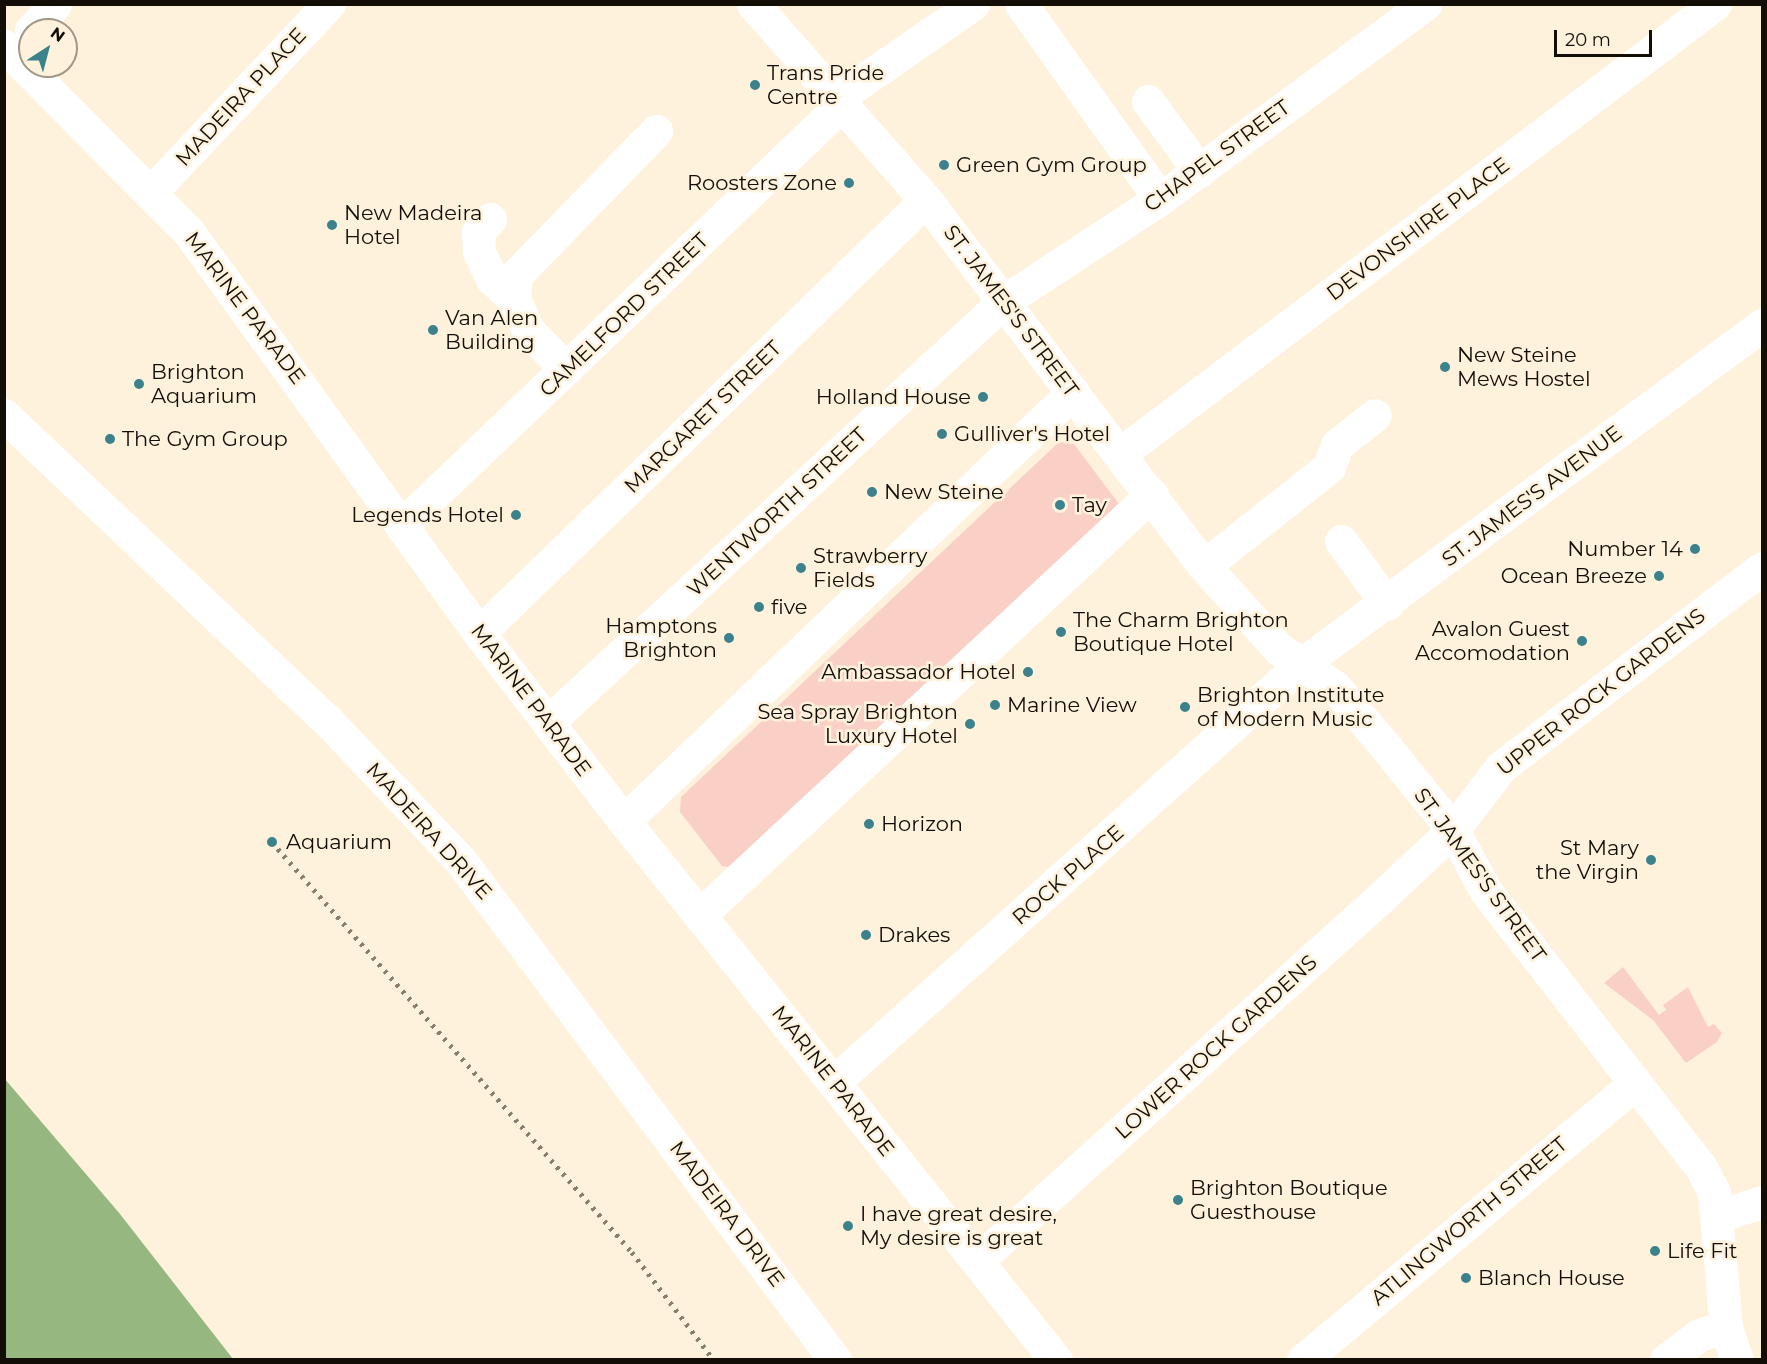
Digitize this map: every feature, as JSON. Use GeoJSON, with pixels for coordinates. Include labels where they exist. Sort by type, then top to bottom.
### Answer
{"type":"FeatureCollection","features":[{"type":"Feature","properties":{"kind":"street"},"geometry":{"type":"LineString","coordinates":[[41,18],[55,4]]}},
{"type":"Feature","properties":{"kind":"street","name":"MADEIRA PLACE"},"geometry":{"type":"LineString","coordinates":[[153,190],[329,4]]}},
{"type":"Feature","properties":{"kind":"street","name":"CAMELFORD STREET"},"geometry":{"type":"LineString","coordinates":[[403,524],[841,102],[849,90],[973,4]]}},
{"type":"Feature","properties":{"kind":"street"},"geometry":{"type":"LineString","coordinates":[[1021,4],[1160,199]]}},
{"type":"Feature","properties":{"kind":"street","name":"CHAPEL STREET"},"geometry":{"type":"LineString","coordinates":[[1004,301],[1160,199],[1425,4]]}},
{"type":"Feature","properties":{"kind":"street","name":"DEVONSHIRE PLACE"},"geometry":{"type":"LineString","coordinates":[[1121,453],[1715,4]]}},
{"type":"Feature","properties":{"kind":"street","name":"ST. JAMES'S STREET"},"geometry":{"type":"LineString","coordinates":[[754,5],[926,200],[1121,453],[1204,566],[1300,665],[1335,687],[1453,830],[1485,890],[1701,1167],[1718,1216],[1726,1327],[1737,1359]]}},
{"type":"Feature","properties":{"kind":"street","name":"MARINE PARADE"},"geometry":{"type":"LineString","coordinates":[[53,78],[153,190],[217,268],[403,524],[479,633],[624,821],[701,914],[1056,1359]]}},
{"type":"Feature","properties":{"kind":"street"},"geometry":{"type":"LineString","coordinates":[[1148,101],[1199,171]]}},
{"type":"Feature","properties":{"kind":"street"},"geometry":{"type":"LineString","coordinates":[[514,299],[521,263],[656,131]]}},
{"type":"Feature","properties":{"kind":"street","name":"MARGARET STREET"},"geometry":{"type":"LineString","coordinates":[[479,633],[926,200]]}},
{"type":"Feature","properties":{"kind":"street"},"geometry":{"type":"LineString","coordinates":[[490,219],[478,232],[479,252],[492,279],[514,299],[528,330],[566,369]]}},
{"type":"Feature","properties":{"kind":"street","name":"WENTWORTH STREET"},"geometry":{"type":"LineString","coordinates":[[548,722],[1004,301]]}},
{"type":"Feature","properties":{"kind":"street","name":"ST. JAMES'S AVENUE"},"geometry":{"type":"LineString","coordinates":[[1300,665],[1387,604],[1762,325]]}},
{"type":"Feature","properties":{"kind":"street"},"geometry":{"type":"LineString","coordinates":[[624,821],[1073,392]]}},
{"type":"Feature","properties":{"kind":"street","name":"MADEIRA DRIVE"},"geometry":{"type":"LineString","coordinates":[[4,415],[326,719],[460,860],[835,1359]]}},
{"type":"Feature","properties":{"kind":"street"},"geometry":{"type":"LineString","coordinates":[[1204,566],[1329,467],[1337,445],[1375,415]]}},
{"type":"Feature","properties":{"kind":"street"},"geometry":{"type":"LineString","coordinates":[[701,914],[1152,494]]}},
{"type":"Feature","properties":{"kind":"street"},"geometry":{"type":"LineString","coordinates":[[1341,541],[1387,604]]}},
{"type":"Feature","properties":{"kind":"street","name":"UPPER ROCK GARDENS"},"geometry":{"type":"LineString","coordinates":[[1453,830],[1501,767],[1762,568]]}},
{"type":"Feature","properties":{"kind":"street","name":"ROCK PLACE"},"geometry":{"type":"LineString","coordinates":[[834,1082],[1300,665]]}},
{"type":"Feature","properties":{"kind":"street","name":"LOWER ROCK GARDENS"},"geometry":{"type":"LineString","coordinates":[[977,1262],[1453,830]]}},
{"type":"Feature","properties":{"kind":"street","name":"ATLINGWORTH STREET"},"geometry":{"type":"LineString","coordinates":[[1303,1359],[1635,1083]]}},
{"type":"Feature","properties":{"kind":"street"},"geometry":{"type":"LineString","coordinates":[[1718,1216],[1762,1202]]}},
{"type":"Feature","properties":{"kind":"street"},"geometry":{"type":"LineString","coordinates":[[1666,1359],[1699,1335],[1726,1327]]}},
{"type":"Feature","properties":{"kind":"shaded area","name":"New Steine"},"geometry":{"type":"Polygon","coordinates":[[[1059,442],[1074,444],[1119,504],[739,868],[722,866],[680,812],[681,797],[1059,442]]]}},
{"type":"Feature","properties":{"kind":"shaded area"},"geometry":{"type":"Polygon","coordinates":[[[1623,967],[1659,1015],[1666,1010],[1663,1005],[1688,987],[1708,1027],[1714,1024],[1722,1033],[1717,1042],[1686,1063],[1653,1020],[1604,983],[1623,967]]]}},
{"type":"Feature","properties":{"kind":"shaded area"},"geometry":{"type":"Polygon","coordinates":[[[4,1078],[120,1214],[233,1359],[5,1359],[4,1078]]]}},
{"type":"Feature","properties":{"kind":"railway"},"geometry":{"type":"LineString","coordinates":[[272,842],[632,1252],[714,1360]]}},
{"type":"Feature","properties":{"kind":"place","name":"Trans Pride Centre"},"geometry":{"type":"Point","coordinates":[755,85]}},
{"type":"Feature","properties":{"kind":"place","name":"Green Gym Group"},"geometry":{"type":"Point","coordinates":[944,165]}},
{"type":"Feature","properties":{"kind":"place","name":"Roosters Zone"},"geometry":{"type":"Point","coordinates":[849,183]}},
{"type":"Feature","properties":{"kind":"place","name":"New Madeira Hotel"},"geometry":{"type":"Point","coordinates":[332,225]}},
{"type":"Feature","properties":{"kind":"place","name":"Van Alen Building"},"geometry":{"type":"Point","coordinates":[433,330]}},
{"type":"Feature","properties":{"kind":"place","name":"New Steine Mews Hostel"},"geometry":{"type":"Point","coordinates":[1445,367]}},
{"type":"Feature","properties":{"kind":"place","name":"Brighton Aquarium"},"geometry":{"type":"Point","coordinates":[139,384]}},
{"type":"Feature","properties":{"kind":"place","name":"Holland House"},"geometry":{"type":"Point","coordinates":[983,397]}},
{"type":"Feature","properties":{"kind":"place","name":"Gulliver's Hotel"},"geometry":{"type":"Point","coordinates":[942,434]}},
{"type":"Feature","properties":{"kind":"place","name":"The Gym Group"},"geometry":{"type":"Point","coordinates":[110,439]}},
{"type":"Feature","properties":{"kind":"place","name":"New Steine"},"geometry":{"type":"Point","coordinates":[872,492]}},
{"type":"Feature","properties":{"kind":"place","name":"Tay"},"geometry":{"type":"Point","coordinates":[1060,505]}},
{"type":"Feature","properties":{"kind":"place","name":"Legends Hotel"},"geometry":{"type":"Point","coordinates":[516,515]}},
{"type":"Feature","properties":{"kind":"place","name":"Number 14"},"geometry":{"type":"Point","coordinates":[1695,549]}},
{"type":"Feature","properties":{"kind":"place","name":"Strawberry Fields"},"geometry":{"type":"Point","coordinates":[801,568]}},
{"type":"Feature","properties":{"kind":"place","name":"Ocean Breeze"},"geometry":{"type":"Point","coordinates":[1659,576]}},
{"type":"Feature","properties":{"kind":"place","name":"five"},"geometry":{"type":"Point","coordinates":[759,607]}},
{"type":"Feature","properties":{"kind":"place","name":"The Charm Brighton Boutique Hotel"},"geometry":{"type":"Point","coordinates":[1061,632]}},
{"type":"Feature","properties":{"kind":"place","name":"Hamptons Brighton"},"geometry":{"type":"Point","coordinates":[729,638]}},
{"type":"Feature","properties":{"kind":"place","name":"Avalon Guest Accomodation"},"geometry":{"type":"Point","coordinates":[1582,641]}},
{"type":"Feature","properties":{"kind":"place","name":"Ambassador Hotel"},"geometry":{"type":"Point","coordinates":[1028,672]}},
{"type":"Feature","properties":{"kind":"place","name":"Marine View"},"geometry":{"type":"Point","coordinates":[995,705]}},
{"type":"Feature","properties":{"kind":"place","name":"Brighton Institute of Modern Music"},"geometry":{"type":"Point","coordinates":[1185,707]}},
{"type":"Feature","properties":{"kind":"place","name":"Sea Spray Brighton Luxury Hotel"},"geometry":{"type":"Point","coordinates":[970,724]}},
{"type":"Feature","properties":{"kind":"place","name":"Horizon"},"geometry":{"type":"Point","coordinates":[869,824]}},
{"type":"Feature","properties":{"kind":"place","name":"Aquarium"},"geometry":{"type":"Point","coordinates":[272,842]}},
{"type":"Feature","properties":{"kind":"place","name":"St Mary the Virgin"},"geometry":{"type":"Point","coordinates":[1651,860]}},
{"type":"Feature","properties":{"kind":"place","name":"Drakes"},"geometry":{"type":"Point","coordinates":[866,935]}},
{"type":"Feature","properties":{"kind":"place","name":"Brighton Boutique Guesthouse"},"geometry":{"type":"Point","coordinates":[1178,1200]}},
{"type":"Feature","properties":{"kind":"place","name":"I have great desire, My desire is great"},"geometry":{"type":"Point","coordinates":[848,1226]}},
{"type":"Feature","properties":{"kind":"place","name":"Life Fit"},"geometry":{"type":"Point","coordinates":[1655,1251]}},
{"type":"Feature","properties":{"kind":"place","name":"Blanch House"},"geometry":{"type":"Point","coordinates":[1466,1278]}}]}
